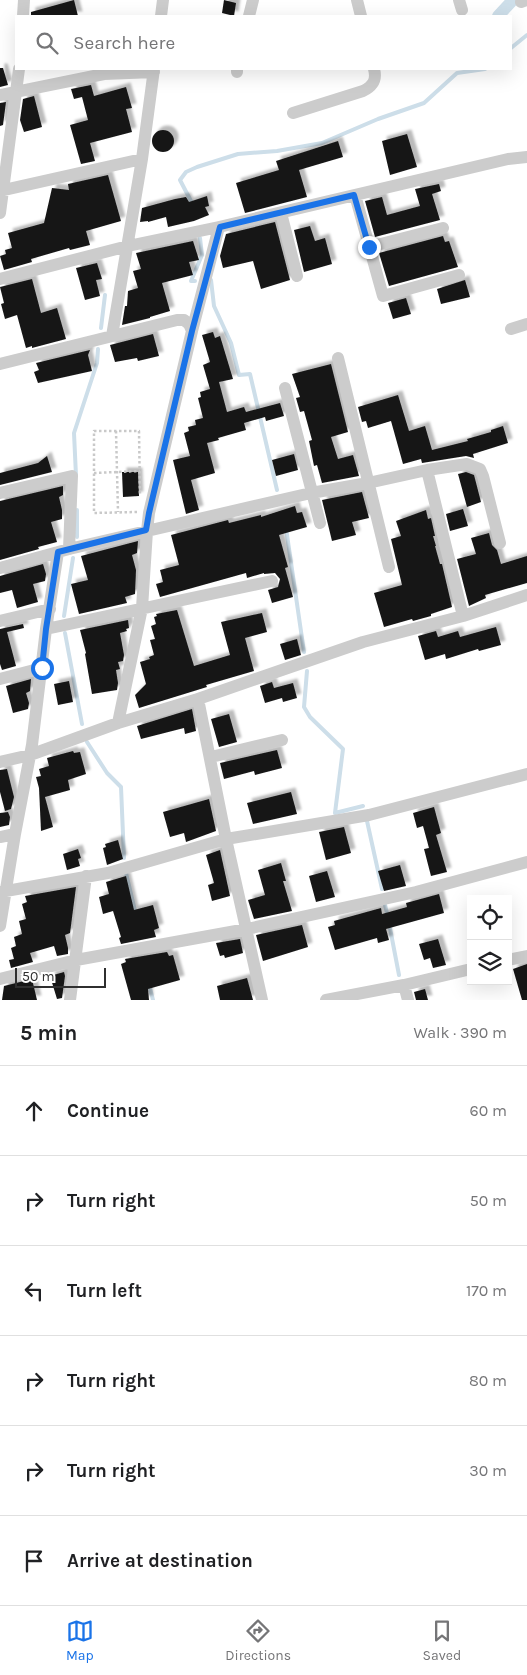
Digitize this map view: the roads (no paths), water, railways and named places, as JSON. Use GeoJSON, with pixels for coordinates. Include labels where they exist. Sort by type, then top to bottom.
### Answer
{"type":"FeatureCollection","features":[{"type":"Feature","properties":{"kind":"street"},"geometry":{"type":"LineString","coordinates":[[23,15],[24,0]]}},
{"type":"Feature","properties":{"kind":"street"},"geometry":{"type":"LineString","coordinates":[[161,15],[163,0]]}},
{"type":"Feature","properties":{"kind":"street"},"geometry":{"type":"LineString","coordinates":[[249,15],[253,0]]}},
{"type":"Feature","properties":{"kind":"street"},"geometry":{"type":"LineString","coordinates":[[357,0],[361,15]]}},
{"type":"Feature","properties":{"kind":"street"},"geometry":{"type":"LineString","coordinates":[[0,213],[19,70]]}},
{"type":"Feature","properties":{"kind":"street"},"geometry":{"type":"LineString","coordinates":[[0,94],[104,74],[154,70],[142,159],[112,336]]}},
{"type":"Feature","properties":{"kind":"street"},"geometry":{"type":"LineString","coordinates":[[294,113],[371,87],[375,81],[374,70]]}},
{"type":"Feature","properties":{"kind":"street"},"geometry":{"type":"LineString","coordinates":[[0,279],[128,246],[281,213],[508,158],[527,157]]}},
{"type":"Feature","properties":{"kind":"street"},"geometry":{"type":"LineString","coordinates":[[2,190],[142,159]]}},
{"type":"Feature","properties":{"kind":"street"},"geometry":{"type":"LineString","coordinates":[[354,195],[383,296],[459,275]]}},
{"type":"Feature","properties":{"kind":"street"},"geometry":{"type":"LineString","coordinates":[[281,213],[297,276]]}},
{"type":"Feature","properties":{"kind":"street"},"geometry":{"type":"LineString","coordinates":[[118,723],[142,608],[146,530],[149,513],[192,331],[220,227]]}},
{"type":"Feature","properties":{"kind":"street"},"geometry":{"type":"LineString","coordinates":[[369,247],[442,228]]}},
{"type":"Feature","properties":{"kind":"street"},"geometry":{"type":"LineString","coordinates":[[0,364],[177,320],[184,320],[190,324],[192,331]]}},
{"type":"Feature","properties":{"kind":"street"},"geometry":{"type":"LineString","coordinates":[[511,329],[527,324]]}},
{"type":"Feature","properties":{"kind":"street"},"geometry":{"type":"LineString","coordinates":[[338,358],[389,567]]}},
{"type":"Feature","properties":{"kind":"street"},"geometry":{"type":"LineString","coordinates":[[285,388],[320,523]]}},
{"type":"Feature","properties":{"kind":"street"},"geometry":{"type":"LineString","coordinates":[[0,568],[146,530],[311,493],[467,464],[480,469],[483,476],[500,543]]}},
{"type":"Feature","properties":{"kind":"street"},"geometry":{"type":"LineString","coordinates":[[427,470],[463,616]]}},
{"type":"Feature","properties":{"kind":"street"},"geometry":{"type":"LineString","coordinates":[[0,494],[72,476],[63,551],[46,629],[30,755],[3,891],[0,926]]}},
{"type":"Feature","properties":{"kind":"street"},"geometry":{"type":"LineString","coordinates":[[46,629],[272,581]]}},
{"type":"Feature","properties":{"kind":"street"},"geometry":{"type":"LineString","coordinates":[[0,762],[30,755],[118,723],[198,699],[363,642],[463,616],[527,595]]}},
{"type":"Feature","properties":{"kind":"street"},"geometry":{"type":"LineString","coordinates":[[0,621],[50,609]]}},
{"type":"Feature","properties":{"kind":"street"},"geometry":{"type":"LineString","coordinates":[[0,680],[42,668]]}},
{"type":"Feature","properties":{"kind":"street"},"geometry":{"type":"LineString","coordinates":[[198,699],[226,840],[262,1000]]}},
{"type":"Feature","properties":{"kind":"street"},"geometry":{"type":"LineString","coordinates":[[211,757],[282,740]]}},
{"type":"Feature","properties":{"kind":"street"},"geometry":{"type":"LineString","coordinates":[[3,891],[108,872],[226,840],[368,815],[527,774]]}},
{"type":"Feature","properties":{"kind":"street"},"geometry":{"type":"LineString","coordinates":[[0,837],[15,834]]}},
{"type":"Feature","properties":{"kind":"street"},"geometry":{"type":"LineString","coordinates":[[0,980],[76,960],[247,929],[416,892],[527,862]]}},
{"type":"Feature","properties":{"kind":"street"},"geometry":{"type":"LineString","coordinates":[[70,1000],[86,876]]}},
{"type":"Feature","properties":{"kind":"street"},"geometry":{"type":"LineString","coordinates":[[512,959],[527,956]]}},
{"type":"Feature","properties":{"kind":"street"},"geometry":{"type":"LineString","coordinates":[[326,1000],[364,996],[467,970]]}},
{"type":"Feature","properties":{"kind":"street"},"geometry":{"type":"LineString","coordinates":[[404,985],[408,1000]]}},
{"type":"Feature","properties":{"kind":"waterway"},"geometry":{"type":"LineString","coordinates":[[499,15],[513,0]]}},
{"type":"Feature","properties":{"kind":"waterway"},"geometry":{"type":"LineString","coordinates":[[512,47],[527,35]]}},
{"type":"Feature","properties":{"kind":"waterway"},"geometry":{"type":"LineString","coordinates":[[193,205],[180,180],[186,172],[238,154],[277,151],[322,143],[378,119],[424,103],[457,73],[478,70]]}},
{"type":"Feature","properties":{"kind":"waterway"},"geometry":{"type":"LineString","coordinates":[[195,281],[191,281],[202,255],[200,238]]}},
{"type":"Feature","properties":{"kind":"waterway"},"geometry":{"type":"LineString","coordinates":[[211,280],[214,306],[231,343],[239,375],[250,374],[277,490]]}},
{"type":"Feature","properties":{"kind":"waterway"},"geometry":{"type":"LineString","coordinates":[[101,328],[105,295]]}},
{"type":"Feature","properties":{"kind":"waterway"},"geometry":{"type":"LineString","coordinates":[[76,476],[74,433],[97,363],[98,349]]}},
{"type":"Feature","properties":{"kind":"waterway"},"geometry":{"type":"LineString","coordinates":[[77,510],[77,537]]}},
{"type":"Feature","properties":{"kind":"waterway"},"geometry":{"type":"LineString","coordinates":[[286,528],[304,652]]}},
{"type":"Feature","properties":{"kind":"waterway"},"geometry":{"type":"LineString","coordinates":[[64,616],[73,558]]}},
{"type":"Feature","properties":{"kind":"waterway"},"geometry":{"type":"LineString","coordinates":[[65,633],[82,724]]}},
{"type":"Feature","properties":{"kind":"waterway"},"geometry":{"type":"LineString","coordinates":[[307,671],[304,707],[310,717],[343,749],[335,813],[363,806]]}},
{"type":"Feature","properties":{"kind":"waterway"},"geometry":{"type":"LineString","coordinates":[[87,742],[107,773],[121,787],[124,858]]}},
{"type":"Feature","properties":{"kind":"waterway"},"geometry":{"type":"LineString","coordinates":[[367,821],[382,889]]}},
{"type":"Feature","properties":{"kind":"waterway"},"geometry":{"type":"LineString","coordinates":[[126,873],[136,915]]}},
{"type":"Feature","properties":{"kind":"waterway"},"geometry":{"type":"LineString","coordinates":[[385,905],[388,917]]}},
{"type":"Feature","properties":{"kind":"waterway"},"geometry":{"type":"LineString","coordinates":[[389,923],[399,975]]}},
{"type":"Feature","properties":{"kind":"waterway"},"geometry":{"type":"LineString","coordinates":[[149,984],[153,1000]]}}]}
